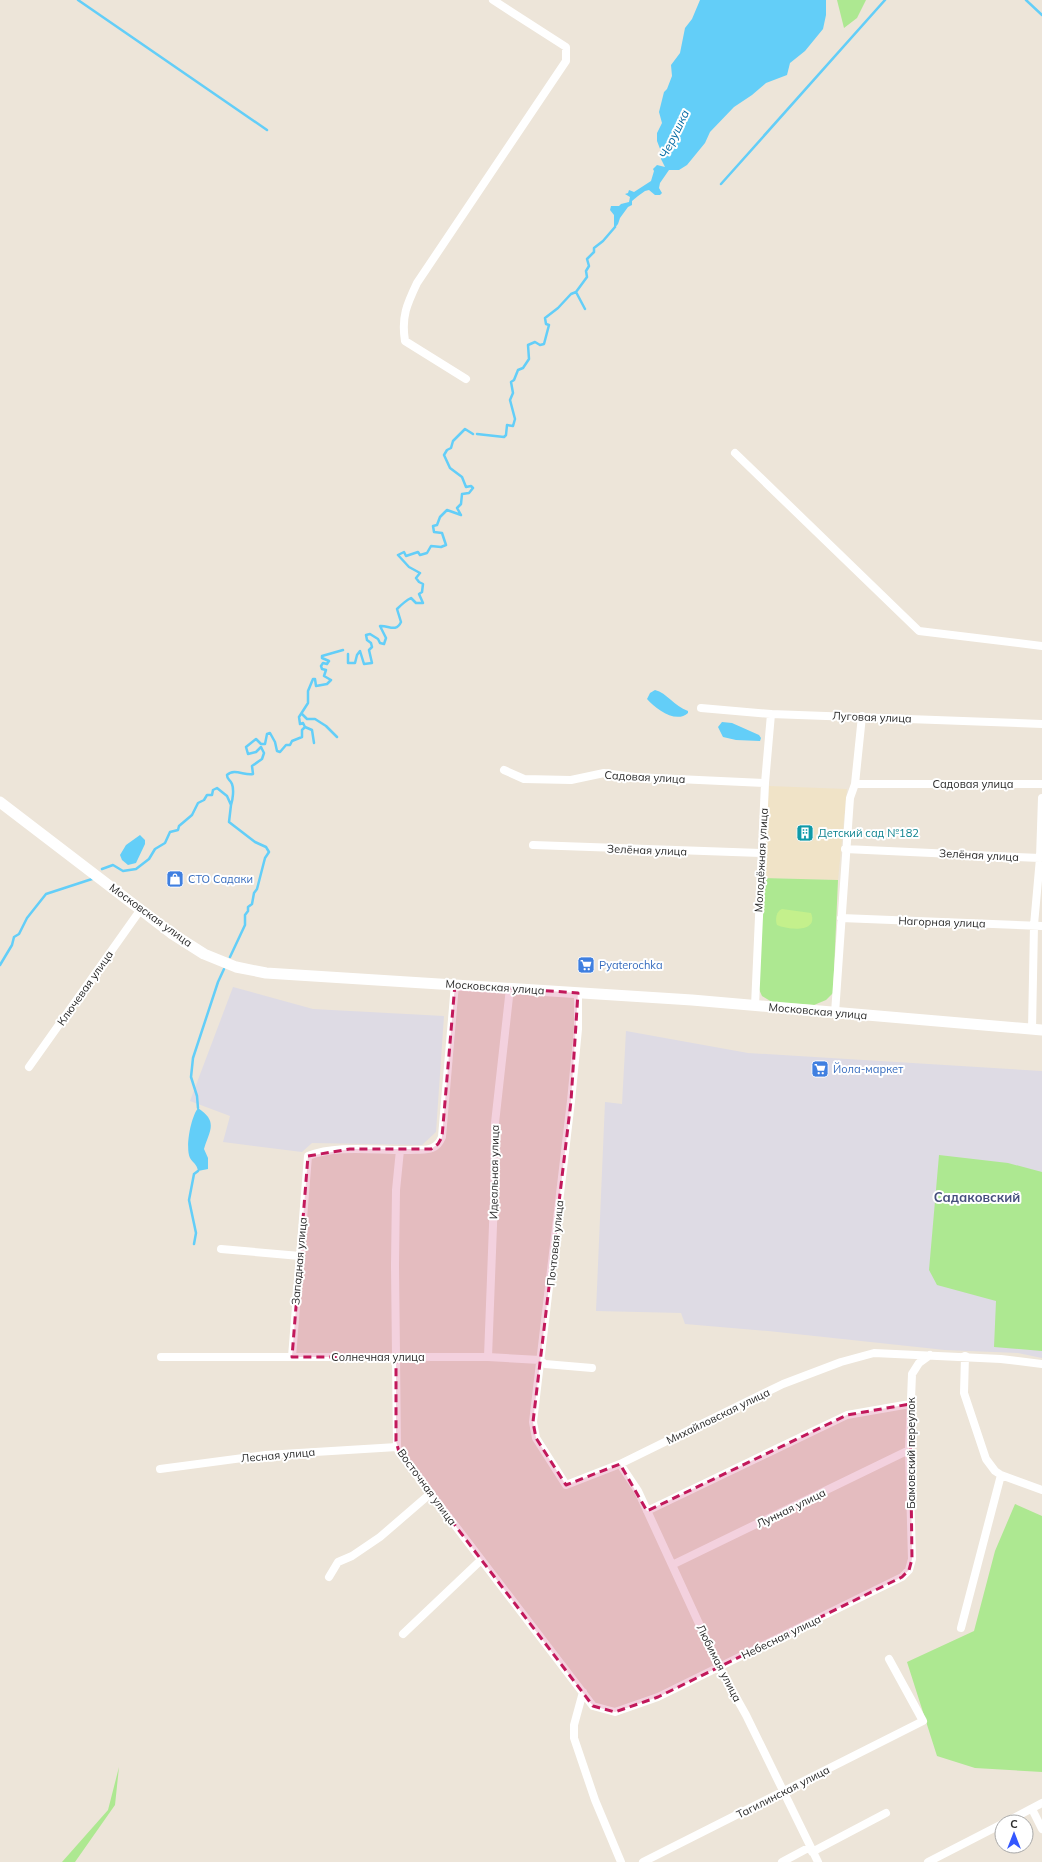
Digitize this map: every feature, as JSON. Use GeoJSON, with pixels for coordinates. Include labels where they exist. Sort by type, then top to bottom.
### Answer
{"type":"FeatureCollection","features":[{"type":"Feature","properties":{"kind":"main road","name":"Московская улица"},"geometry":{"type":"LineString","coordinates":[[0,802],[171,933],[204,954],[236,967],[266,973],[455,984],[754,1006],[1037,1030]]}},
{"type":"Feature","properties":{"kind":"street"},"geometry":{"type":"LineString","coordinates":[[466,379],[405,341],[403,329],[406,307],[418,283],[566,61],[566,47],[493,0]]}},
{"type":"Feature","properties":{"kind":"street"},"geometry":{"type":"LineString","coordinates":[[735,453],[919,632],[1042,646]]}},
{"type":"Feature","properties":{"kind":"street","name":"Луговая улица"},"geometry":{"type":"LineString","coordinates":[[701,708],[771,714],[862,716],[1042,724]]}},
{"type":"Feature","properties":{"kind":"street","name":"Молодёжная улица"},"geometry":{"type":"LineString","coordinates":[[754,1006],[765,783],[771,714]]}},
{"type":"Feature","properties":{"kind":"street"},"geometry":{"type":"LineString","coordinates":[[835,1013],[850,798],[855,784],[862,716]]}},
{"type":"Feature","properties":{"kind":"street","name":"Садовая улица"},"geometry":{"type":"LineString","coordinates":[[504,770],[524,779],[571,780],[604,773],[634,777],[765,783]]}},
{"type":"Feature","properties":{"kind":"street","name":"Садовая улица"},"geometry":{"type":"LineString","coordinates":[[855,784],[1042,784]]}},
{"type":"Feature","properties":{"kind":"street"},"geometry":{"type":"LineString","coordinates":[[1037,1030],[1038,926],[1042,798]]}},
{"type":"Feature","properties":{"kind":"street","name":"Зелёная улица"},"geometry":{"type":"LineString","coordinates":[[533,845],[761,853]]}},
{"type":"Feature","properties":{"kind":"street","name":"Зелёная улица"},"geometry":{"type":"LineString","coordinates":[[846,848],[1040,858]]}},
{"type":"Feature","properties":{"kind":"street","name":"Ключевая улица"},"geometry":{"type":"LineString","coordinates":[[29,1067],[141,909]]}},
{"type":"Feature","properties":{"kind":"street","name":"Нагорная улица"},"geometry":{"type":"LineString","coordinates":[[841,918],[1038,926]]}},
{"type":"Feature","properties":{"kind":"street"},"geometry":{"type":"LineString","coordinates":[[400,1150],[431,1149],[438,1144],[442,1137],[455,984]]}},
{"type":"Feature","properties":{"kind":"street","name":"Идеальная улица"},"geometry":{"type":"LineString","coordinates":[[488,1357],[494,1199],[495,1123],[510,988]]}},
{"type":"Feature","properties":{"kind":"street","name":"Почтовая улица"},"geometry":{"type":"LineString","coordinates":[[566,1485],[536,1438],[533,1422],[571,1101],[578,1029],[578,993]]}},
{"type":"Feature","properties":{"kind":"street","name":"Западная улица"},"geometry":{"type":"LineString","coordinates":[[292,1357],[308,1156],[316,1152],[350,1149],[400,1150]]}},
{"type":"Feature","properties":{"kind":"street","name":"Восточная улица"},"geometry":{"type":"LineString","coordinates":[[400,1150],[396,1197],[397,1446],[399,1452],[593,1706]]}},
{"type":"Feature","properties":{"kind":"street"},"geometry":{"type":"LineString","coordinates":[[221,1249],[300,1256]]}},
{"type":"Feature","properties":{"kind":"street","name":"Михайловская улица"},"geometry":{"type":"LineString","coordinates":[[566,1485],[620,1464],[783,1384],[841,1362],[874,1353],[930,1355]]}},
{"type":"Feature","properties":{"kind":"street"},"geometry":{"type":"LineString","coordinates":[[930,1355],[1020,1360],[1042,1364]]}},
{"type":"Feature","properties":{"kind":"street","name":"Бамовский переулок"},"geometry":{"type":"LineString","coordinates":[[912,1559],[909,1450],[912,1374],[919,1363],[930,1355]]}},
{"type":"Feature","properties":{"kind":"street"},"geometry":{"type":"LineString","coordinates":[[965,1356],[964,1393],[986,1459],[995,1471],[1001,1475],[1042,1490]]}},
{"type":"Feature","properties":{"kind":"street","name":"Солнечная улица"},"geometry":{"type":"LineString","coordinates":[[162,1357],[488,1357],[540,1360],[545,1364],[592,1368]]}},
{"type":"Feature","properties":{"kind":"street"},"geometry":{"type":"LineString","coordinates":[[647,1511],[847,1415],[910,1404]]}},
{"type":"Feature","properties":{"kind":"street","name":"Лесная улица"},"geometry":{"type":"LineString","coordinates":[[160,1469],[266,1455],[397,1446]]}},
{"type":"Feature","properties":{"kind":"street","name":"Лунная улица"},"geometry":{"type":"LineString","coordinates":[[672,1565],[909,1450]]}},
{"type":"Feature","properties":{"kind":"street","name":"Любимая улица"},"geometry":{"type":"LineString","coordinates":[[620,1464],[638,1491],[719,1668],[746,1715],[818,1862]]}},
{"type":"Feature","properties":{"kind":"street"},"geometry":{"type":"LineString","coordinates":[[961,1628],[1001,1475]]}},
{"type":"Feature","properties":{"kind":"street"},"geometry":{"type":"LineString","coordinates":[[329,1578],[338,1562],[352,1556],[380,1537],[430,1494]]}},
{"type":"Feature","properties":{"kind":"street","name":"Небесная улица"},"geometry":{"type":"LineString","coordinates":[[593,1706],[615,1712],[658,1697],[902,1577],[909,1570],[912,1559]]}},
{"type":"Feature","properties":{"kind":"street"},"geometry":{"type":"LineString","coordinates":[[403,1634],[481,1560]]}},
{"type":"Feature","properties":{"kind":"street","name":"Тагилинская улица"},"geometry":{"type":"LineString","coordinates":[[643,1862],[923,1722],[890,1659]]}},
{"type":"Feature","properties":{"kind":"street"},"geometry":{"type":"LineString","coordinates":[[583,1692],[574,1725],[574,1738],[595,1800],[621,1862]]}},
{"type":"Feature","properties":{"kind":"street"},"geometry":{"type":"LineString","coordinates":[[1022,1814],[1042,1803]]}},
{"type":"Feature","properties":{"kind":"street"},"geometry":{"type":"LineString","coordinates":[[1032,1809],[1042,1829]]}},
{"type":"Feature","properties":{"kind":"street"},"geometry":{"type":"LineString","coordinates":[[782,1862],[886,1813]]}},
{"type":"Feature","properties":{"kind":"street"},"geometry":{"type":"LineString","coordinates":[[928,1862],[939,1860],[994,1829]]}},
{"type":"Feature","properties":{"kind":"highlighted area"},"geometry":{"type":"Polygon","coordinates":[[[455,984],[578,993],[571,1101],[533,1422],[536,1438],[566,1485],[620,1464],[647,1511],[847,1415],[910,1404],[912,1559],[909,1570],[902,1577],[658,1697],[615,1712],[593,1706],[399,1452],[396,1441],[396,1357],[292,1357],[308,1156],[350,1149],[431,1149],[438,1144],[442,1137],[455,984]]]}},
{"type":"Feature","properties":{"kind":"shaded area"},"geometry":{"type":"Polygon","coordinates":[[[769,786],[847,789],[838,880],[763,878],[769,786]]]}},
{"type":"Feature","properties":{"kind":"shaded area"},"geometry":{"type":"Polygon","coordinates":[[[233,987],[313,1009],[444,1016],[436,1132],[422,1145],[312,1143],[302,1152],[223,1142],[230,1116],[190,1101],[233,987]]]}},
{"type":"Feature","properties":{"kind":"shaded area"},"geometry":{"type":"Polygon","coordinates":[[[626,1031],[748,1053],[1042,1071],[1042,1358],[1018,1353],[945,1350],[768,1331],[685,1324],[681,1313],[596,1311],[605,1102],[622,1104],[626,1031]]]}},
{"type":"Feature","properties":{"kind":"green space"},"geometry":{"type":"Polygon","coordinates":[[[837,0],[866,0],[857,18],[844,28],[837,0]]]}},
{"type":"Feature","properties":{"kind":"green space"},"geometry":{"type":"Polygon","coordinates":[[[763,878],[838,880],[833,993],[826,1000],[814,1005],[772,1002],[762,996],[758,987],[763,878]]]}},
{"type":"Feature","properties":{"kind":"green space"},"geometry":{"type":"Polygon","coordinates":[[[782,909],[811,913],[811,924],[807,927],[795,929],[777,925],[776,916],[782,909]]]}},
{"type":"Feature","properties":{"kind":"green space"},"geometry":{"type":"Polygon","coordinates":[[[939,1155],[1008,1163],[1042,1172],[1042,1351],[994,1347],[996,1301],[937,1285],[929,1270],[939,1155]]]}},
{"type":"Feature","properties":{"kind":"green space"},"geometry":{"type":"Polygon","coordinates":[[[1015,1504],[1042,1516],[1042,1772],[975,1768],[937,1756],[907,1662],[974,1631],[995,1551],[1015,1504]]]}},
{"type":"Feature","properties":{"kind":"green space"},"geometry":{"type":"Polygon","coordinates":[[[119,1767],[115,1805],[75,1862],[62,1862],[108,1810],[119,1767]]]}},
{"type":"Feature","properties":{"kind":"water"},"geometry":{"type":"Polygon","coordinates":[[[700,0],[826,0],[826,15],[823,29],[805,51],[790,63],[787,75],[766,83],[734,107],[710,132],[705,143],[687,165],[679,170],[669,170],[660,183],[659,188],[662,193],[660,195],[655,195],[649,190],[638,196],[632,201],[632,205],[628,207],[614,229],[614,215],[610,210],[611,206],[619,206],[629,202],[630,197],[625,194],[628,193],[629,190],[634,192],[651,181],[654,171],[653,169],[657,165],[665,167],[661,159],[662,154],[657,141],[657,133],[662,123],[659,112],[664,92],[667,89],[672,76],[671,65],[680,53],[685,28],[692,19],[700,0]]]}},
{"type":"Feature","properties":{"kind":"water"},"geometry":{"type":"Polygon","coordinates":[[[655,690],[688,711],[688,713],[678,717],[661,711],[647,699],[650,693],[655,690]]]}},
{"type":"Feature","properties":{"kind":"water"},"geometry":{"type":"Polygon","coordinates":[[[722,722],[732,723],[759,735],[761,738],[760,741],[736,740],[723,737],[718,727],[722,722]]]}},
{"type":"Feature","properties":{"kind":"water"},"geometry":{"type":"Polygon","coordinates":[[[140,835],[145,840],[145,844],[136,863],[128,865],[122,860],[120,855],[126,845],[140,835]]]}},
{"type":"Feature","properties":{"kind":"water"},"geometry":{"type":"Polygon","coordinates":[[[198,1108],[208,1118],[211,1127],[204,1149],[208,1158],[208,1169],[198,1171],[196,1165],[190,1158],[188,1140],[193,1118],[198,1108]]]}},
{"type":"Feature","properties":{"kind":"waterway"},"geometry":{"type":"LineString","coordinates":[[78,0],[267,130]]}},
{"type":"Feature","properties":{"kind":"waterway"},"geometry":{"type":"LineString","coordinates":[[721,184],[885,0]]}},
{"type":"Feature","properties":{"kind":"waterway"},"geometry":{"type":"LineString","coordinates":[[1026,0],[1042,15]]}},
{"type":"Feature","properties":{"kind":"waterway","name":"Черушка"},"geometry":{"type":"LineString","coordinates":[[477,434],[504,437],[506,435],[507,425],[513,426],[515,419],[510,400],[513,393],[511,382],[514,380],[518,370],[523,368],[529,359],[528,345],[535,342],[540,345],[544,344],[549,325],[546,324],[545,318],[558,308],[571,294],[576,292],[587,277],[586,271],[589,266],[587,259],[594,252],[594,248],[603,241],[615,227]]}},
{"type":"Feature","properties":{"kind":"waterway"},"geometry":{"type":"LineString","coordinates":[[576,292],[585,309]]}},
{"type":"Feature","properties":{"kind":"waterway","name":"Черушка"},"geometry":{"type":"LineString","coordinates":[[348,654],[348,663],[355,663],[357,655],[360,651],[364,664],[372,663],[369,650],[372,647],[371,643],[367,640],[366,635],[370,634],[378,639],[380,643],[384,644],[386,638],[380,626],[392,628],[397,627],[401,622],[397,609],[411,598],[416,603],[423,603],[419,594],[422,592],[423,584],[416,578],[420,573],[409,567],[398,555],[404,552],[406,556],[418,552],[420,555],[427,553],[431,546],[441,547],[446,545],[442,533],[434,532],[433,526],[437,525],[440,517],[447,510],[461,515],[457,508],[461,504],[462,494],[469,493],[473,488],[471,486],[466,487],[462,477],[450,468],[444,455],[447,450],[451,448],[453,441],[465,429],[473,434]]}},
{"type":"Feature","properties":{"kind":"waterway","name":"Черушка"},"geometry":{"type":"LineString","coordinates":[[102,869],[113,865],[123,871],[136,869],[149,859],[155,849],[165,843],[170,832],[178,830],[179,826],[192,815],[198,803],[204,800],[207,795],[212,795],[213,790],[217,788],[227,796],[231,805],[233,789],[227,775],[233,772],[253,774],[252,766],[262,759],[264,753],[261,747],[256,752],[248,754],[246,747],[256,739],[261,744],[265,744],[267,734],[270,733],[275,742],[277,751],[280,752],[286,745],[290,745],[292,741],[302,737],[302,730],[305,727],[303,723],[300,724],[299,717],[308,703],[308,691],[313,679],[315,679],[316,686],[327,684],[331,680],[324,676],[326,670],[322,669],[321,666],[323,663],[327,664],[329,661],[322,658],[322,656],[343,650]]}},
{"type":"Feature","properties":{"kind":"waterway"},"geometry":{"type":"LineString","coordinates":[[302,714],[307,719],[315,719],[326,726],[337,737]]}},
{"type":"Feature","properties":{"kind":"waterway"},"geometry":{"type":"LineString","coordinates":[[305,727],[312,730],[314,743]]}},
{"type":"Feature","properties":{"kind":"waterway"},"geometry":{"type":"LineString","coordinates":[[230,957],[245,925],[245,915],[248,911],[248,907],[252,904],[265,858],[269,852],[266,847],[255,842],[229,822],[231,805]]}},
{"type":"Feature","properties":{"kind":"waterway","name":"Черушка"},"geometry":{"type":"LineString","coordinates":[[0,965],[12,945],[14,937],[19,934],[27,918],[46,894],[92,879]]}},
{"type":"Feature","properties":{"kind":"waterway"},"geometry":{"type":"LineString","coordinates":[[198,1108],[197,1096],[191,1077],[193,1058],[218,982],[224,969]]}},
{"type":"Feature","properties":{"kind":"waterway"},"geometry":{"type":"LineString","coordinates":[[194,1244],[196,1233],[189,1200],[194,1174],[198,1171]]}},
{"type":"Feature","properties":{"kind":"place","name":"Детский сад №182"},"geometry":{"type":"Point","coordinates":[805,833]}},
{"type":"Feature","properties":{"kind":"place","name":"СТО Садаки"},"geometry":{"type":"Point","coordinates":[175,879]}},
{"type":"Feature","properties":{"kind":"place","name":"Pyaterochka"},"geometry":{"type":"Point","coordinates":[586,965]}},
{"type":"Feature","properties":{"kind":"place","name":"Йола-маркет"},"geometry":{"type":"Point","coordinates":[820,1069]}},
{"type":"Feature","properties":{"kind":"district","name":"Садаковский"},"geometry":{"type":"Point","coordinates":[977,1197]}}]}
